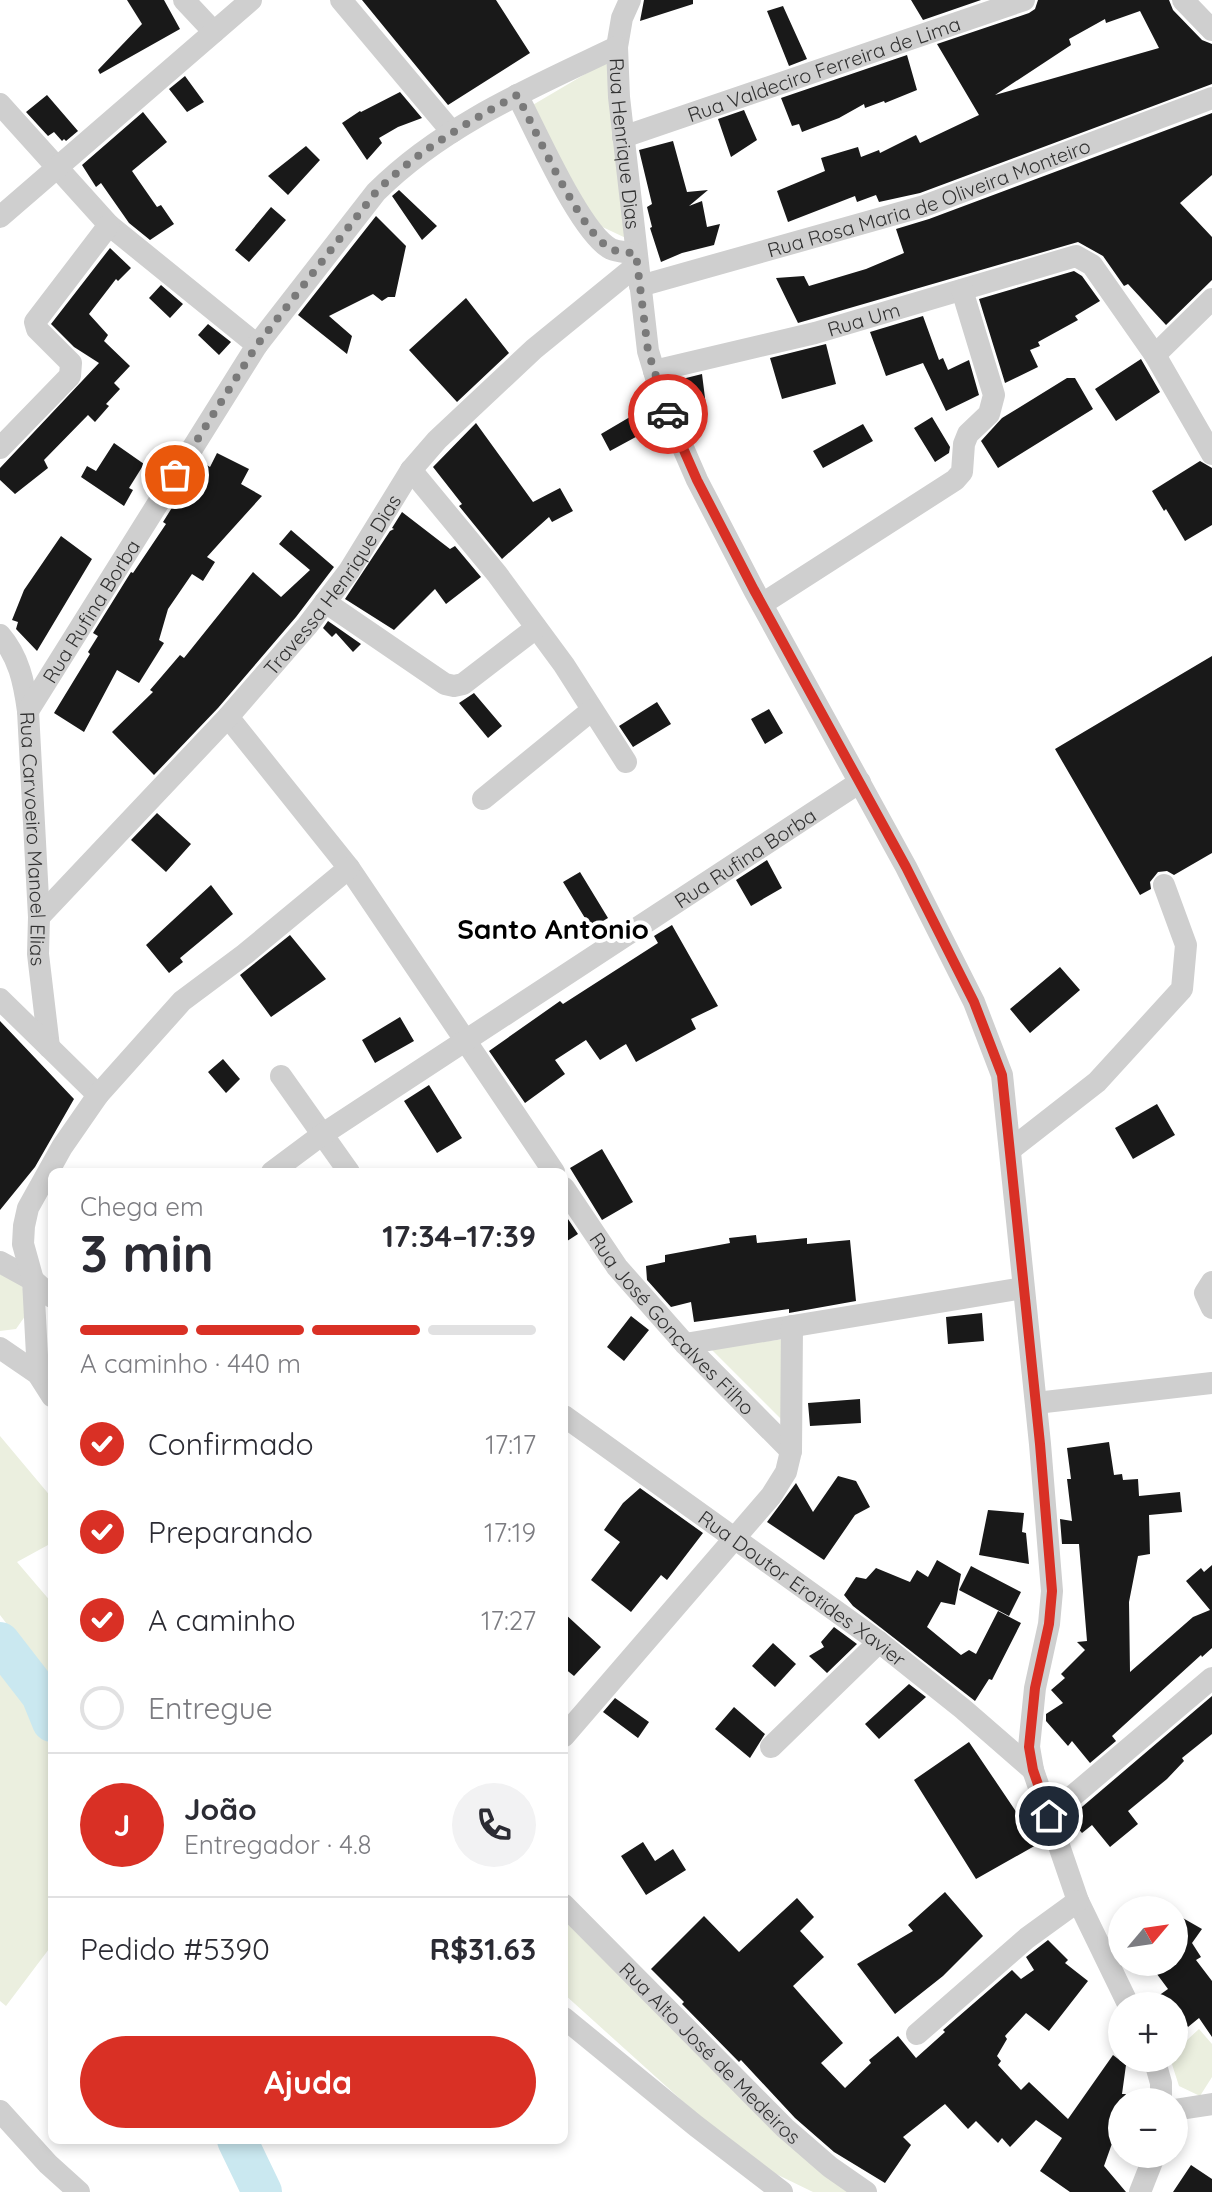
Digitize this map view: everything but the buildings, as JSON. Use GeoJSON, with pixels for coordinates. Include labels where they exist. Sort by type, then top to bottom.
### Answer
{"type":"FeatureCollection","features":[{"type":"Feature","properties":{"kind":"street"},"geometry":{"type":"LineString","coordinates":[[184,0],[214,32]]}},
{"type":"Feature","properties":{"kind":"street"},"geometry":{"type":"LineString","coordinates":[[0,217],[251,0]]}},
{"type":"Feature","properties":{"kind":"street"},"geometry":{"type":"LineString","coordinates":[[341,0],[452,132]]}},
{"type":"Feature","properties":{"kind":"street","name":"Rua Henrique Dias"},"geometry":{"type":"LineString","coordinates":[[630,0],[622,18],[617,47],[623,137],[648,351],[664,404],[697,480],[860,782],[967,989],[1002,1075],[1052,1591],[1049,1624],[1035,1688],[1029,1747],[1033,1770],[1078,1901],[1122,1992]]}},
{"type":"Feature","properties":{"kind":"street","name":"Rua Valdeciro Ferreira de Lima"},"geometry":{"type":"LineString","coordinates":[[623,137],[1024,0]]}},
{"type":"Feature","properties":{"kind":"street"},"geometry":{"type":"LineString","coordinates":[[1183,0],[1212,30]]}},
{"type":"Feature","properties":{"kind":"street","name":"Rua Rufina Borba"},"geometry":{"type":"LineString","coordinates":[[28,711],[257,345],[376,192],[396,172],[452,132],[517,95],[617,47]]}},
{"type":"Feature","properties":{"kind":"street"},"geometry":{"type":"LineString","coordinates":[[517,95],[578,210],[594,232],[638,268]]}},
{"type":"Feature","properties":{"kind":"street","name":"Rua Rosa Maria de Oliveira Monteiro"},"geometry":{"type":"LineString","coordinates":[[638,268],[924,206],[1212,98]]}},
{"type":"Feature","properties":{"kind":"street"},"geometry":{"type":"LineString","coordinates":[[0,104],[109,225],[257,345]]}},
{"type":"Feature","properties":{"kind":"street"},"geometry":{"type":"LineString","coordinates":[[0,448],[70,376],[71,363],[41,334],[35,322],[109,225]]}},
{"type":"Feature","properties":{"kind":"street","name":"Rua Um"},"geometry":{"type":"LineString","coordinates":[[654,371],[815,333],[1071,256],[1092,265],[1155,355]]}},
{"type":"Feature","properties":{"kind":"street","name":"Travessa Henrique Dias"},"geometry":{"type":"LineString","coordinates":[[39,917],[228,717],[325,602],[349,571],[411,470],[437,440],[534,349],[638,268]]}},
{"type":"Feature","properties":{"kind":"street"},"geometry":{"type":"LineString","coordinates":[[762,604],[955,480],[962,472],[968,434],[989,414],[994,395],[962,290]]}},
{"type":"Feature","properties":{"kind":"street"},"geometry":{"type":"LineString","coordinates":[[1212,299],[1155,355],[1212,454]]}},
{"type":"Feature","properties":{"kind":"street"},"geometry":{"type":"LineString","coordinates":[[411,470],[497,574],[564,665],[626,762]]}},
{"type":"Feature","properties":{"kind":"street"},"geometry":{"type":"LineString","coordinates":[[325,602],[445,684],[454,686],[463,684],[536,628]]}},
{"type":"Feature","properties":{"kind":"street","name":"Rua Carvoeiro Manoel Elias"},"geometry":{"type":"LineString","coordinates":[[0,635],[17,662],[28,711],[39,917],[38,954],[49,1047]]}},
{"type":"Feature","properties":{"kind":"street"},"geometry":{"type":"LineString","coordinates":[[483,799],[592,710]]}},
{"type":"Feature","properties":{"kind":"street"},"geometry":{"type":"LineString","coordinates":[[228,717],[349,868],[551,1168]]}},
{"type":"Feature","properties":{"kind":"street","name":"Rua Rufina Borba"},"geometry":{"type":"LineString","coordinates":[[277,1168],[323,1134],[860,782]]}},
{"type":"Feature","properties":{"kind":"street"},"geometry":{"type":"LineString","coordinates":[[50,1168],[98,1095],[182,1001],[245,954],[349,868]]}},
{"type":"Feature","properties":{"kind":"street"},"geometry":{"type":"LineString","coordinates":[[1011,1149],[1097,1082],[1182,989],[1186,945],[1164,885]]}},
{"type":"Feature","properties":{"kind":"street"},"geometry":{"type":"LineString","coordinates":[[0,999],[98,1095]]}},
{"type":"Feature","properties":{"kind":"street"},"geometry":{"type":"LineString","coordinates":[[281,1076],[346,1168]]}},
{"type":"Feature","properties":{"kind":"street"},"geometry":{"type":"LineString","coordinates":[[38,1374],[33,1280],[23,1244],[28,1208],[48,1172]]}},
{"type":"Feature","properties":{"kind":"street","name":"Rua José Gonçalves Filho"},"geometry":{"type":"LineString","coordinates":[[568,1194],[617,1267],[685,1344],[791,1451]]}},
{"type":"Feature","properties":{"kind":"street"},"geometry":{"type":"LineString","coordinates":[[0,1262],[33,1280],[48,1293]]}},
{"type":"Feature","properties":{"kind":"street"},"geometry":{"type":"LineString","coordinates":[[1212,1282],[1205,1293],[1212,1308]]}},
{"type":"Feature","properties":{"kind":"street"},"geometry":{"type":"LineString","coordinates":[[685,1344],[1023,1288]]}},
{"type":"Feature","properties":{"kind":"street"},"geometry":{"type":"LineString","coordinates":[[568,1731],[771,1496],[786,1472],[791,1451],[792,1326]]}},
{"type":"Feature","properties":{"kind":"street"},"geometry":{"type":"LineString","coordinates":[[0,1348],[38,1374],[48,1390]]}},
{"type":"Feature","properties":{"kind":"street"},"geometry":{"type":"LineString","coordinates":[[1036,1403],[1212,1383]]}},
{"type":"Feature","properties":{"kind":"street","name":"Rua Doutor Erotides Xavier"},"geometry":{"type":"LineString","coordinates":[[568,1419],[879,1642],[983,1725],[1033,1770]]}},
{"type":"Feature","properties":{"kind":"street"},"geometry":{"type":"LineString","coordinates":[[771,1747],[879,1642]]}},
{"type":"Feature","properties":{"kind":"street"},"geometry":{"type":"LineString","coordinates":[[1049,1816],[1212,1678]]}},
{"type":"Feature","properties":{"kind":"street"},"geometry":{"type":"LineString","coordinates":[[917,2034],[1027,1938],[1078,1901]]}},
{"type":"Feature","properties":{"kind":"street","name":"Rua Alto José de Medeiros"},"geometry":{"type":"LineString","coordinates":[[568,1909],[785,2128],[830,2167],[866,2192]]}},
{"type":"Feature","properties":{"kind":"street"},"geometry":{"type":"LineString","coordinates":[[568,2021],[782,2192]]}},
{"type":"Feature","properties":{"kind":"street"},"geometry":{"type":"LineString","coordinates":[[1188,2108],[1212,2104]]}},
{"type":"Feature","properties":{"kind":"street"},"geometry":{"type":"LineString","coordinates":[[0,2111],[48,2164],[79,2192]]}},
{"type":"Feature","properties":{"kind":"street"},"geometry":{"type":"LineString","coordinates":[[1140,2192],[1149,2168]]}},
{"type":"Feature","properties":{"kind":"green space"},"geometry":{"type":"Polygon","coordinates":[[[609,60],[630,240],[594,223],[531,106],[609,60]]]}},
{"type":"Feature","properties":{"kind":"green space"},"geometry":{"type":"Polygon","coordinates":[[[0,1273],[22,1285],[28,1312],[16,1329],[0,1331],[0,1273]]]}},
{"type":"Feature","properties":{"kind":"green space"},"geometry":{"type":"Polygon","coordinates":[[[786,1339],[788,1426],[710,1348],[786,1339]]]}},
{"type":"Feature","properties":{"kind":"green space"},"geometry":{"type":"Polygon","coordinates":[[[0,1436],[48,1493],[48,1545],[17,1562],[48,1598],[48,1678],[0,1615],[0,1436]]]}},
{"type":"Feature","properties":{"kind":"green space"},"geometry":{"type":"Polygon","coordinates":[[[0,1653],[48,1743],[48,1950],[6,2006],[0,2001],[0,1653]]]}},
{"type":"Feature","properties":{"kind":"green space"},"geometry":{"type":"Polygon","coordinates":[[[568,1922],[849,2192],[813,2192],[749,2161],[568,1998],[568,1922]]]}},
{"type":"Feature","properties":{"kind":"green space"},"geometry":{"type":"Polygon","coordinates":[[[1199,2029],[1212,2044],[1212,2077],[1200,2096],[1179,2086],[1174,2072],[1188,2072],[1188,2039],[1199,2029]]]}},
{"type":"Feature","properties":{"kind":"waterway"},"geometry":{"type":"LineString","coordinates":[[0,1642],[41,1695],[48,1712]]}},
{"type":"Feature","properties":{"kind":"waterway"},"geometry":{"type":"LineString","coordinates":[[239,2144],[262,2192]]}},
{"type":"Feature","properties":{"kind":"way so far"},"geometry":{"type":"LineString","coordinates":[[175,475],[257,345],[376,192],[396,172],[452,132],[517,95],[578,210],[594,232],[611,248],[636,254],[648,351],[668,414]]}},
{"type":"Feature","properties":{"kind":"district","name":"Santo Antonio"},"geometry":{"type":"Point","coordinates":[553,928]}},
{"type":"Feature","properties":{"kind":"route"},"geometry":{"type":"LineString","coordinates":[[668,414],[697,480],[754,590],[906,867],[974,1002],[1002,1075],[1052,1591],[1049,1624],[1035,1688],[1029,1747],[1033,1770],[1049,1816]]}}]}
